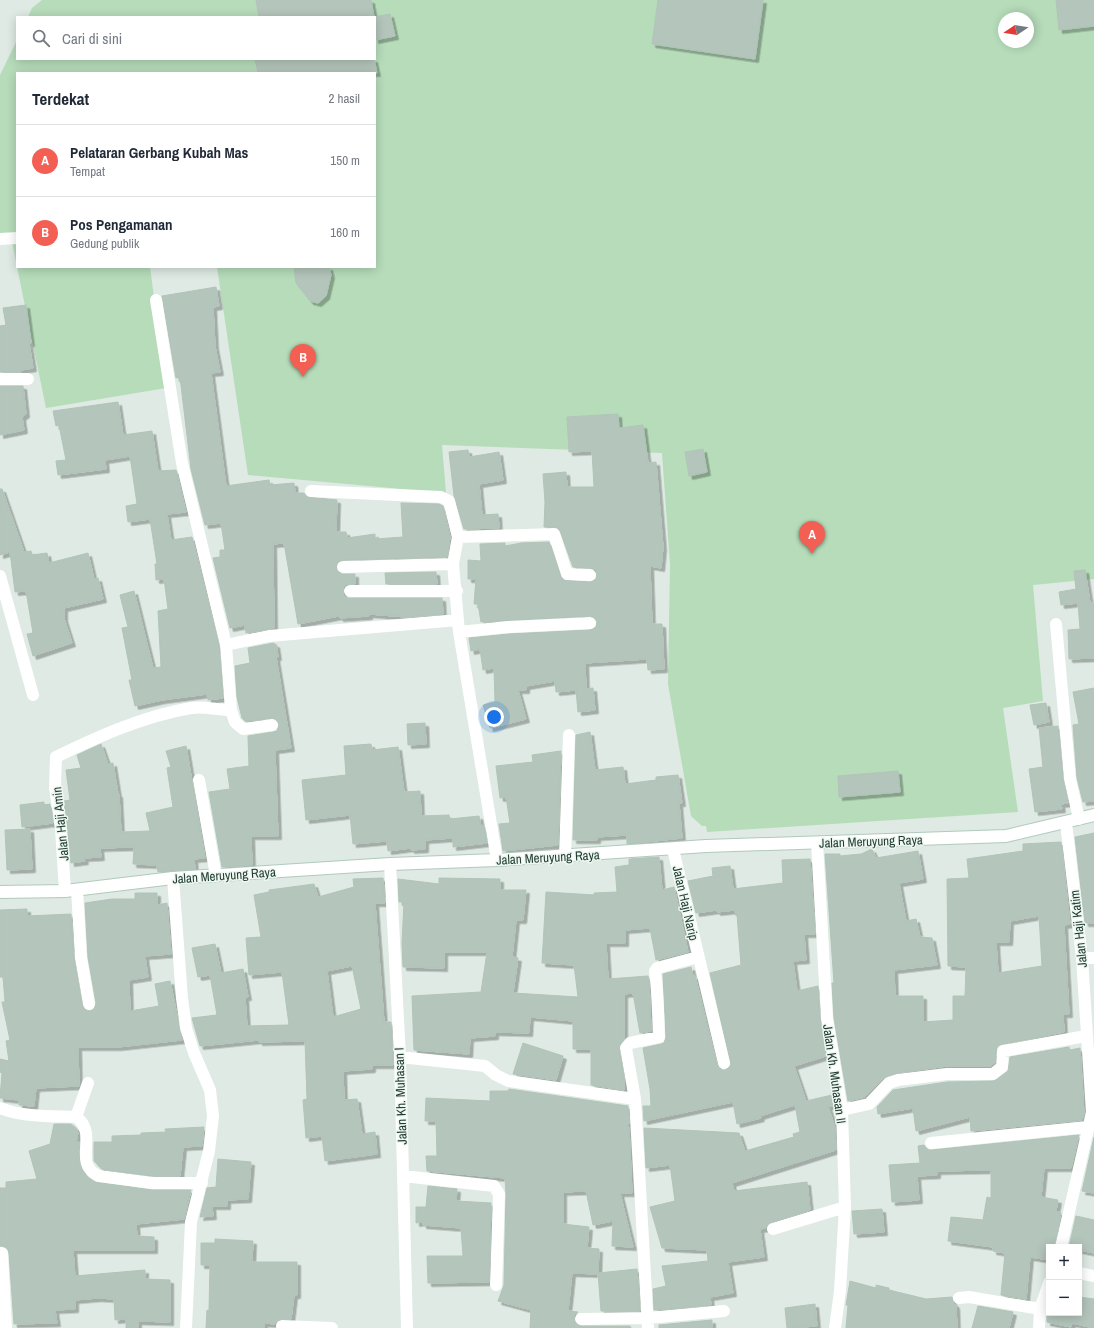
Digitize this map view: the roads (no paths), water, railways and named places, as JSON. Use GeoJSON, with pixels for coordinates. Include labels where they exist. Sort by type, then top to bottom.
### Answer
{"type":"FeatureCollection","features":[{"type":"Feature","properties":{"kind":"street"},"geometry":{"type":"LineString","coordinates":[[0,239],[16,238]]}},
{"type":"Feature","properties":{"kind":"street"},"geometry":{"type":"LineString","coordinates":[[156,300],[182,463],[226,645],[231,710],[235,722],[243,729],[272,725]]}},
{"type":"Feature","properties":{"kind":"street"},"geometry":{"type":"LineString","coordinates":[[0,380],[28,379]]}},
{"type":"Feature","properties":{"kind":"street"},"geometry":{"type":"LineString","coordinates":[[311,490],[441,497],[449,501],[458,537],[453,564],[457,591],[458,626],[497,860]]}},
{"type":"Feature","properties":{"kind":"street"},"geometry":{"type":"LineString","coordinates":[[458,537],[554,534],[567,574],[590,575]]}},
{"type":"Feature","properties":{"kind":"street"},"geometry":{"type":"LineString","coordinates":[[343,567],[453,564]]}},
{"type":"Feature","properties":{"kind":"street"},"geometry":{"type":"LineString","coordinates":[[0,576],[33,695]]}},
{"type":"Feature","properties":{"kind":"street"},"geometry":{"type":"LineString","coordinates":[[350,591],[457,591]]}},
{"type":"Feature","properties":{"kind":"street"},"geometry":{"type":"LineString","coordinates":[[226,645],[269,636],[458,626],[508,627],[590,623]]}},
{"type":"Feature","properties":{"kind":"street"},"geometry":{"type":"LineString","coordinates":[[1056,624],[1070,779],[1079,819]]}},
{"type":"Feature","properties":{"kind":"street","name":"Jalan Haji Amin"},"geometry":{"type":"LineString","coordinates":[[89,1004],[55,788],[56,757],[100,736],[149,719],[192,708],[231,710]]}},
{"type":"Feature","properties":{"kind":"street"},"geometry":{"type":"LineString","coordinates":[[565,856],[569,735]]}},
{"type":"Feature","properties":{"kind":"street"},"geometry":{"type":"LineString","coordinates":[[199,780],[216,876]]}},
{"type":"Feature","properties":{"kind":"street","name":"Jalan Meruyung Raya"},"geometry":{"type":"LineString","coordinates":[[0,892],[71,890],[173,878],[390,864],[497,860],[673,849],[1006,836],[1066,823],[1094,815]]}},
{"type":"Feature","properties":{"kind":"street","name":"Jalan Haji Katim"},"geometry":{"type":"LineString","coordinates":[[1062,1244],[1087,1127],[1093,1112],[1089,1043],[1088,958],[1066,823]]}},
{"type":"Feature","properties":{"kind":"street","name":"Jalan Kh. Muhasan II"},"geometry":{"type":"LineString","coordinates":[[817,843],[827,1019],[842,1110],[845,1207],[840,1290],[835,1328]]}},
{"type":"Feature","properties":{"kind":"street","name":"Jalan Haji Narip"},"geometry":{"type":"LineString","coordinates":[[673,849],[724,1063]]}},
{"type":"Feature","properties":{"kind":"street","name":"Jalan Kh. Muhasan I"},"geometry":{"type":"LineString","coordinates":[[390,864],[400,1057],[407,1328]]}},
{"type":"Feature","properties":{"kind":"street"},"geometry":{"type":"LineString","coordinates":[[173,878],[182,998],[186,1028],[194,1053],[210,1090],[213,1116],[209,1151],[192,1222],[186,1328]]}},
{"type":"Feature","properties":{"kind":"street"},"geometry":{"type":"LineString","coordinates":[[648,1323],[635,1099],[626,1048],[630,1043],[659,1037],[657,1011],[660,1004],[656,971],[661,966],[698,957]]}},
{"type":"Feature","properties":{"kind":"street"},"geometry":{"type":"LineString","coordinates":[[842,1110],[869,1104],[893,1081],[947,1074],[994,1074],[1002,1066],[1003,1051],[1089,1043]]}},
{"type":"Feature","properties":{"kind":"street"},"geometry":{"type":"LineString","coordinates":[[400,1057],[485,1066],[496,1076],[508,1081],[635,1099]]}},
{"type":"Feature","properties":{"kind":"street"},"geometry":{"type":"LineString","coordinates":[[76,1117],[88,1083]]}},
{"type":"Feature","properties":{"kind":"street"},"geometry":{"type":"LineString","coordinates":[[0,1108],[10,1112],[34,1116],[76,1117],[83,1124],[86,1131],[86,1166],[91,1172],[99,1176],[153,1183],[202,1183]]}},
{"type":"Feature","properties":{"kind":"street"},"geometry":{"type":"LineString","coordinates":[[931,1143],[1087,1127]]}},
{"type":"Feature","properties":{"kind":"street"},"geometry":{"type":"LineString","coordinates":[[403,1176],[494,1186],[499,1194],[496,1285]]}},
{"type":"Feature","properties":{"kind":"street"},"geometry":{"type":"LineString","coordinates":[[773,1229],[845,1207]]}},
{"type":"Feature","properties":{"kind":"street"},"geometry":{"type":"LineString","coordinates":[[2,1253],[2,1311],[6,1328]]}},
{"type":"Feature","properties":{"kind":"street"},"geometry":{"type":"LineString","coordinates":[[1082,1274],[1094,1276]]}},
{"type":"Feature","properties":{"kind":"street"},"geometry":{"type":"LineString","coordinates":[[1039,1328],[1040,1309],[1046,1292]]}},
{"type":"Feature","properties":{"kind":"street"},"geometry":{"type":"LineString","coordinates":[[959,1298],[969,1297],[1040,1309]]}},
{"type":"Feature","properties":{"kind":"street"},"geometry":{"type":"LineString","coordinates":[[581,1319],[648,1323],[724,1311]]}},
{"type":"Feature","properties":{"kind":"street"},"geometry":{"type":"LineString","coordinates":[[282,1326],[332,1328]]}},
{"type":"Feature","properties":{"kind":"place","name":"Pos Pengamanan"},"geometry":{"type":"Point","coordinates":[303,377]}},
{"type":"Feature","properties":{"kind":"place","name":"Pelataran Gerbang Kubah Mas"},"geometry":{"type":"Point","coordinates":[812,554]}}]}
